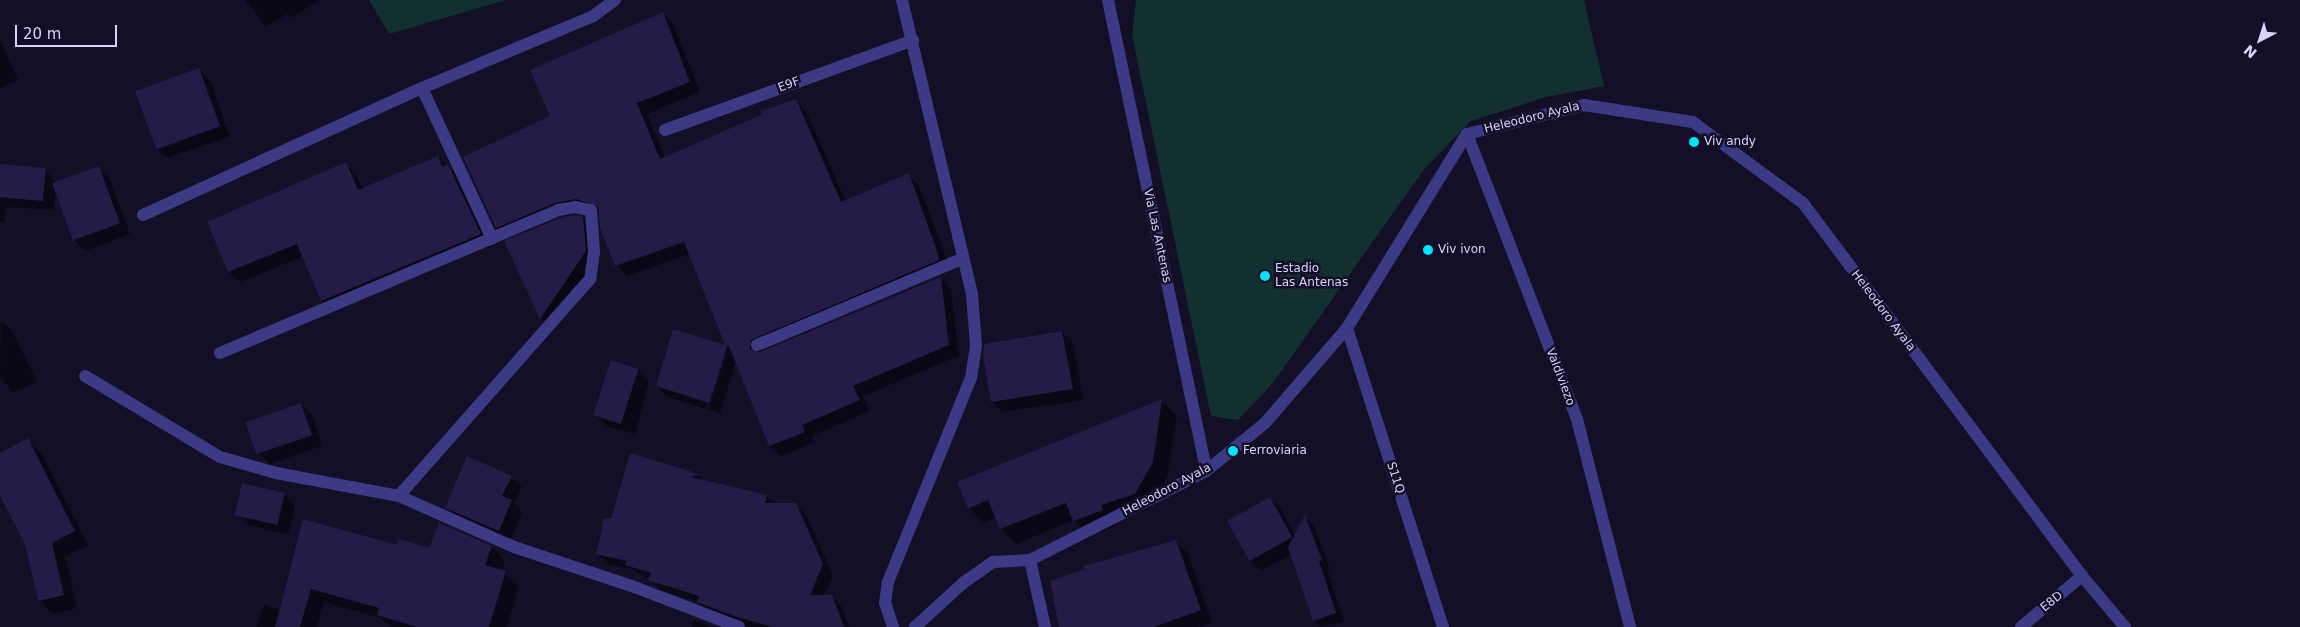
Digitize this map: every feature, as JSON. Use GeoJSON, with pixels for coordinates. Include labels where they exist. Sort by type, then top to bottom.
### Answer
{"type":"FeatureCollection","features":[{"type":"Feature","properties":{"kind":"street"},"geometry":{"type":"LineString","coordinates":[[143,215],[422,88],[593,16],[615,0]]}},
{"type":"Feature","properties":{"kind":"street"},"geometry":{"type":"LineString","coordinates":[[893,627],[885,603],[888,582],[971,378],[975,362],[972,294],[962,259],[913,40],[902,0]]}},
{"type":"Feature","properties":{"kind":"street","name":"Via Las Antenas"},"geometry":{"type":"LineString","coordinates":[[1108,0],[1206,471]]}},
{"type":"Feature","properties":{"kind":"street","name":"E9F"},"geometry":{"type":"LineString","coordinates":[[665,130],[913,40]]}},
{"type":"Feature","properties":{"kind":"street"},"geometry":{"type":"LineString","coordinates":[[422,88],[492,239]]}},
{"type":"Feature","properties":{"kind":"street","name":"Heleodoro Ayala"},"geometry":{"type":"LineString","coordinates":[[915,627],[963,583],[993,562],[1030,560],[1206,471],[1265,423],[1347,328],[1467,134],[1584,105],[1694,122],[1803,203],[2082,576],[2125,627]]}},
{"type":"Feature","properties":{"kind":"street","name":"Valdiviezo"},"geometry":{"type":"LineString","coordinates":[[1467,134],[1577,419],[1630,627]]}},
{"type":"Feature","properties":{"kind":"street"},"geometry":{"type":"LineString","coordinates":[[220,354],[558,210],[575,207],[591,210],[594,252],[590,279],[399,496]]}},
{"type":"Feature","properties":{"kind":"street"},"geometry":{"type":"LineString","coordinates":[[757,345],[962,259]]}},
{"type":"Feature","properties":{"kind":"street","name":"S11Q"},"geometry":{"type":"LineString","coordinates":[[1347,328],[1443,627]]}},
{"type":"Feature","properties":{"kind":"street"},"geometry":{"type":"LineString","coordinates":[[85,376],[220,457],[276,473],[399,496],[514,548],[637,588],[739,627]]}},
{"type":"Feature","properties":{"kind":"street"},"geometry":{"type":"LineString","coordinates":[[1030,560],[1045,627]]}},
{"type":"Feature","properties":{"kind":"street","name":"E8D"},"geometry":{"type":"LineString","coordinates":[[2021,627],[2082,576]]}},
{"type":"Feature","properties":{"kind":"green space"},"geometry":{"type":"Polygon","coordinates":[[[369,0],[506,0],[389,34],[369,0]]]}},
{"type":"Feature","properties":{"kind":"green space","name":"Estadio Las Antenas"},"geometry":{"type":"Polygon","coordinates":[[[1136,0],[1584,0],[1604,86],[1546,97],[1471,121],[1425,168],[1272,384],[1238,420],[1211,416],[1132,35],[1136,0]]]}},
{"type":"Feature","properties":{"kind":"building"},"geometry":{"type":"Polygon","coordinates":[[[663,12],[690,82],[637,103],[660,159],[763,114],[761,111],[796,99],[841,202],[909,173],[938,254],[939,260],[751,340],[750,349],[760,352],[941,277],[949,345],[853,386],[860,400],[802,425],[805,432],[769,446],[728,344],[709,403],[656,386],[673,329],[725,345],[684,242],[615,266],[600,228],[598,206],[576,199],[555,203],[496,228],[463,157],[550,116],[530,70],[663,12]]]}},
{"type":"Feature","properties":{"kind":"building"},"geometry":{"type":"Polygon","coordinates":[[[199,68],[220,126],[156,150],[135,91],[199,68]]]}},
{"type":"Feature","properties":{"kind":"building"},"geometry":{"type":"Polygon","coordinates":[[[438,156],[442,167],[448,164],[481,234],[321,301],[297,244],[228,272],[207,222],[346,162],[358,190],[438,156]]]}},
{"type":"Feature","properties":{"kind":"building"},"geometry":{"type":"Polygon","coordinates":[[[0,164],[46,168],[43,201],[0,197],[0,164]]]}},
{"type":"Feature","properties":{"kind":"building"},"geometry":{"type":"Polygon","coordinates":[[[99,166],[120,223],[73,240],[52,183],[99,166]]]}},
{"type":"Feature","properties":{"kind":"building"},"geometry":{"type":"Polygon","coordinates":[[[575,215],[583,217],[586,251],[540,319],[504,241],[560,218],[575,215]]]}},
{"type":"Feature","properties":{"kind":"building"},"geometry":{"type":"Polygon","coordinates":[[[1062,331],[1073,389],[991,402],[983,356],[984,344],[1062,331]]]}},
{"type":"Feature","properties":{"kind":"building"},"geometry":{"type":"Polygon","coordinates":[[[611,360],[639,369],[621,424],[593,415],[611,360]]]}},
{"type":"Feature","properties":{"kind":"building"},"geometry":{"type":"Polygon","coordinates":[[[1162,399],[1153,462],[1135,494],[1101,505],[1103,510],[1073,521],[1066,503],[1000,529],[988,500],[968,509],[957,482],[1162,399]]]}},
{"type":"Feature","properties":{"kind":"building"},"geometry":{"type":"Polygon","coordinates":[[[301,403],[312,435],[256,454],[245,422],[301,403]]]}},
{"type":"Feature","properties":{"kind":"building"},"geometry":{"type":"Polygon","coordinates":[[[28,438],[75,531],[52,543],[64,595],[38,601],[25,544],[0,496],[0,453],[28,438]]]}},
{"type":"Feature","properties":{"kind":"building"},"geometry":{"type":"Polygon","coordinates":[[[630,453],[699,474],[691,477],[767,495],[765,503],[796,503],[823,564],[810,595],[832,595],[844,627],[772,627],[734,616],[697,602],[699,596],[648,580],[651,573],[625,565],[627,561],[596,554],[604,518],[611,519],[630,453]]]}},
{"type":"Feature","properties":{"kind":"building"},"geometry":{"type":"Polygon","coordinates":[[[467,456],[512,476],[502,496],[512,500],[499,531],[445,508],[467,456]]]}},
{"type":"Feature","properties":{"kind":"building"},"geometry":{"type":"Polygon","coordinates":[[[242,483],[285,493],[277,525],[235,515],[242,483]]]}},
{"type":"Feature","properties":{"kind":"building"},"geometry":{"type":"Polygon","coordinates":[[[1270,497],[1292,537],[1249,561],[1227,521],[1270,497]]]}},
{"type":"Feature","properties":{"kind":"building"},"geometry":{"type":"Polygon","coordinates":[[[1305,515],[1322,560],[1319,561],[1336,613],[1313,621],[1288,547],[1305,515]]]}},
{"type":"Feature","properties":{"kind":"building"},"geometry":{"type":"Polygon","coordinates":[[[303,519],[397,545],[399,539],[429,548],[439,523],[492,546],[485,565],[506,571],[489,627],[417,627],[377,615],[379,608],[311,589],[300,627],[275,627],[303,519]]]}},
{"type":"Feature","properties":{"kind":"building"},"geometry":{"type":"Polygon","coordinates":[[[1176,540],[1201,610],[1154,627],[1059,627],[1050,581],[1085,569],[1084,566],[1176,540]]]}},
{"type":"Feature","properties":{"kind":"place","name":"Viv andy"},"geometry":{"type":"Point","coordinates":[1694,142]}},
{"type":"Feature","properties":{"kind":"place","name":"Viv ivon"},"geometry":{"type":"Point","coordinates":[1428,250]}},
{"type":"Feature","properties":{"kind":"place","name":"Estadio Las Antenas"},"geometry":{"type":"Point","coordinates":[1265,276]}},
{"type":"Feature","properties":{"kind":"place","name":"Ferroviaria"},"geometry":{"type":"Point","coordinates":[1233,451]}}]}
